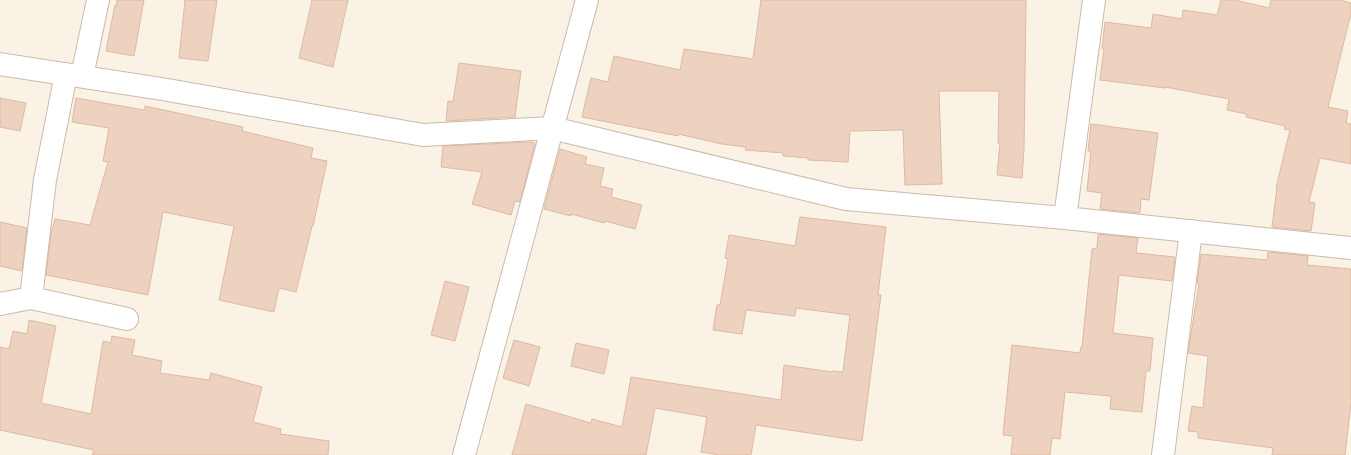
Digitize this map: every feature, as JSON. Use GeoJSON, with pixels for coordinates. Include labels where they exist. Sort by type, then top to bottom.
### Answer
{"type":"FeatureCollection","features":[{"type":"Feature","properties":{"kind":"street"},"geometry":{"type":"LineString","coordinates":[[31,298],[45,180],[74,75],[98,0]]}},
{"type":"Feature","properties":{"kind":"street"},"geometry":{"type":"LineString","coordinates":[[464,455],[587,0]]}},
{"type":"Feature","properties":{"kind":"street"},"geometry":{"type":"LineString","coordinates":[[1065,218],[1094,0]]}},
{"type":"Feature","properties":{"kind":"street"},"geometry":{"type":"LineString","coordinates":[[0,64],[162,89],[423,135],[552,128],[846,199],[1065,218],[1351,248]]}},
{"type":"Feature","properties":{"kind":"street"},"geometry":{"type":"LineString","coordinates":[[1163,455],[1191,231]]}},
{"type":"Feature","properties":{"kind":"street"},"geometry":{"type":"LineString","coordinates":[[0,304],[31,298],[127,319]]}},
{"type":"Feature","properties":{"kind":"building"},"geometry":{"type":"Polygon","coordinates":[[[117,0],[144,0],[134,56],[106,51],[117,0]]]}},
{"type":"Feature","properties":{"kind":"building"},"geometry":{"type":"Polygon","coordinates":[[[185,0],[217,0],[208,61],[179,58],[185,0]]]}},
{"type":"Feature","properties":{"kind":"building"},"geometry":{"type":"Polygon","coordinates":[[[312,0],[348,0],[333,67],[299,58],[312,0]]]}},
{"type":"Feature","properties":{"kind":"building"},"geometry":{"type":"Polygon","coordinates":[[[761,0],[1026,0],[1024,149],[1022,178],[997,175],[1000,143],[998,143],[999,91],[939,91],[942,184],[905,185],[903,130],[850,131],[848,162],[808,160],[808,158],[783,156],[783,153],[745,150],[746,147],[722,144],[678,134],[678,136],[582,117],[591,78],[608,82],[614,56],[680,70],[684,49],[753,59],[761,0]]]}},
{"type":"Feature","properties":{"kind":"building"},"geometry":{"type":"Polygon","coordinates":[[[1221,0],[1235,0],[1269,8],[1271,0],[1340,0],[1351,3],[1351,13],[1328,107],[1348,111],[1346,123],[1351,124],[1351,164],[1320,158],[1309,202],[1315,203],[1311,231],[1272,227],[1276,188],[1290,130],[1284,129],[1285,126],[1246,117],[1247,114],[1227,110],[1229,99],[1165,87],[1100,80],[1104,49],[1102,48],[1105,22],[1151,28],[1153,14],[1182,19],[1183,10],[1217,15],[1221,0]]]}},
{"type":"Feature","properties":{"kind":"building"},"geometry":{"type":"Polygon","coordinates":[[[459,63],[521,71],[515,117],[446,121],[448,101],[453,102],[459,63]]]}},
{"type":"Feature","properties":{"kind":"building"},"geometry":{"type":"Polygon","coordinates":[[[0,98],[26,103],[20,131],[0,127],[0,98]]]}},
{"type":"Feature","properties":{"kind":"building"},"geometry":{"type":"Polygon","coordinates":[[[76,98],[144,110],[145,106],[243,127],[242,131],[313,148],[311,158],[327,161],[313,226],[296,292],[279,288],[274,312],[219,300],[234,226],[163,212],[148,295],[46,275],[51,233],[55,219],[90,225],[108,162],[103,161],[109,128],[72,122],[76,98]]]}},
{"type":"Feature","properties":{"kind":"building"},"geometry":{"type":"Polygon","coordinates":[[[1091,124],[1158,133],[1149,200],[1141,199],[1140,213],[1100,209],[1102,193],[1087,191],[1091,151],[1088,151],[1091,124]]]}},
{"type":"Feature","properties":{"kind":"building"},"geometry":{"type":"Polygon","coordinates":[[[535,143],[520,202],[515,201],[511,215],[472,204],[482,172],[441,167],[443,146],[535,143]]]}},
{"type":"Feature","properties":{"kind":"building"},"geometry":{"type":"Polygon","coordinates":[[[560,149],[587,157],[585,164],[604,168],[600,186],[613,189],[611,197],[642,205],[635,229],[605,221],[604,223],[571,214],[571,216],[544,209],[560,149]]]}},
{"type":"Feature","properties":{"kind":"building"},"geometry":{"type":"Polygon","coordinates":[[[800,217],[886,227],[878,295],[881,295],[862,441],[756,425],[751,455],[719,455],[701,452],[707,417],[655,408],[646,455],[512,455],[526,404],[591,423],[592,419],[622,427],[631,377],[781,400],[784,365],[832,372],[843,372],[850,315],[796,308],[795,316],[746,310],[742,334],[713,330],[717,305],[720,305],[728,259],[725,258],[729,235],[795,246],[800,217]]]}},
{"type":"Feature","properties":{"kind":"building"},"geometry":{"type":"Polygon","coordinates":[[[0,222],[27,228],[22,271],[0,266],[0,222]]]}},
{"type":"Feature","properties":{"kind":"building"},"geometry":{"type":"Polygon","coordinates":[[[1098,234],[1138,238],[1136,253],[1175,257],[1172,281],[1119,275],[1113,333],[1153,338],[1150,371],[1146,371],[1142,412],[1110,409],[1111,396],[1065,392],[1060,439],[1052,438],[1050,455],[1011,455],[1013,436],[1003,435],[1012,345],[1080,353],[1082,347],[1092,249],[1097,248],[1098,234]]]}},
{"type":"Feature","properties":{"kind":"building"},"geometry":{"type":"Polygon","coordinates":[[[1268,252],[1308,256],[1307,265],[1351,269],[1351,402],[1345,455],[1272,455],[1273,448],[1198,438],[1198,432],[1188,431],[1192,406],[1203,408],[1208,356],[1188,353],[1199,284],[1197,284],[1201,254],[1267,260],[1268,252]]]}},
{"type":"Feature","properties":{"kind":"building"},"geometry":{"type":"Polygon","coordinates":[[[445,281],[469,287],[455,341],[431,335],[445,281]]]}},
{"type":"Feature","properties":{"kind":"building"},"geometry":{"type":"Polygon","coordinates":[[[29,320],[56,326],[41,403],[91,414],[103,341],[111,343],[112,336],[135,340],[132,355],[162,361],[160,373],[209,380],[211,373],[262,387],[253,422],[281,429],[280,434],[329,441],[328,455],[92,455],[94,450],[0,430],[0,347],[9,349],[13,331],[27,334],[29,320]]]}},
{"type":"Feature","properties":{"kind":"building"},"geometry":{"type":"Polygon","coordinates":[[[514,340],[540,347],[529,386],[503,378],[514,340]]]}},
{"type":"Feature","properties":{"kind":"building"},"geometry":{"type":"Polygon","coordinates":[[[576,343],[609,350],[604,374],[571,366],[576,343]]]}}]}
